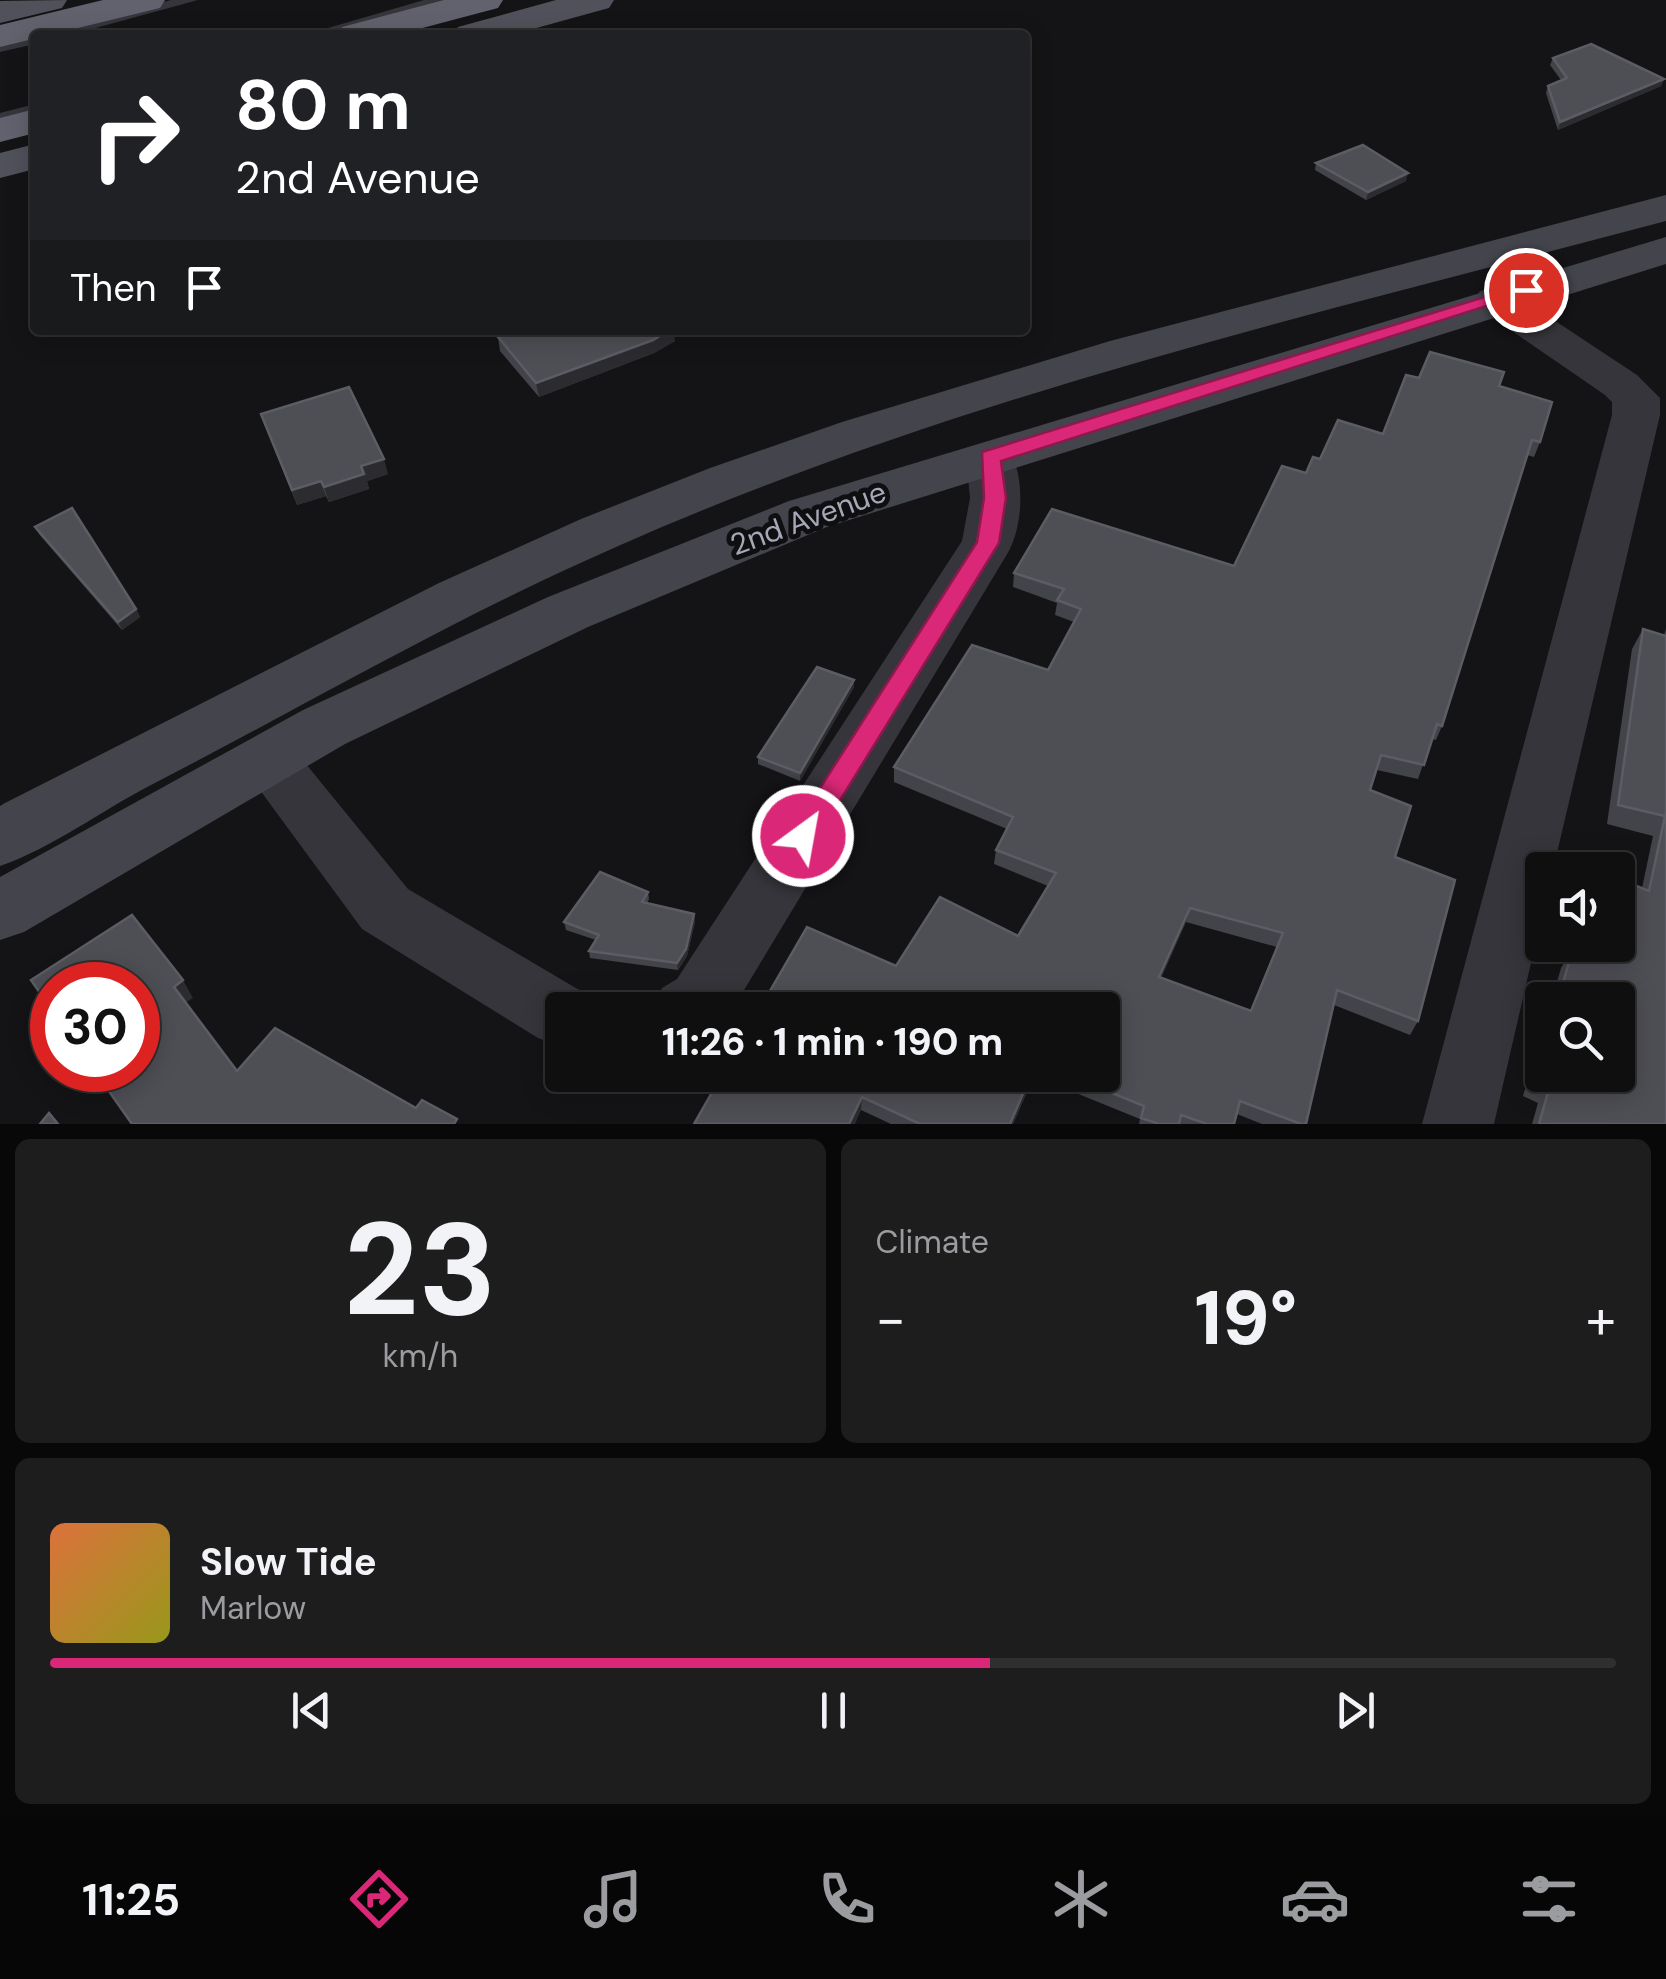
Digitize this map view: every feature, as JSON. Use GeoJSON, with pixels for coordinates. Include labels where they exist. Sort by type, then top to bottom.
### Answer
{"type":"FeatureCollection","features":[{"type":"Feature","properties":{"kind":"highway"},"geometry":{"type":"LineString","coordinates":[[0,36],[147,0]]}},
{"type":"Feature","properties":{"kind":"highway"},"geometry":{"type":"LineString","coordinates":[[374,30],[486,0]]}},
{"type":"Feature","properties":{"kind":"highway"},"geometry":{"type":"LineString","coordinates":[[0,130],[30,122]]}},
{"type":"Feature","properties":{"kind":"main road"},"geometry":{"type":"LineString","coordinates":[[0,12],[49,0]]}},
{"type":"Feature","properties":{"kind":"main road"},"geometry":{"type":"LineString","coordinates":[[488,30],[596,0]]}},
{"type":"Feature","properties":{"kind":"main road"},"geometry":{"type":"LineString","coordinates":[[0,166],[30,157]]}},
{"type":"Feature","properties":{"kind":"street","name":"2nd Avenue"},"geometry":{"type":"LineString","coordinates":[[0,839],[421,613],[603,530],[773,465],[956,404],[1238,322],[1666,208]]}},
{"type":"Feature","properties":{"kind":"street","name":"2nd Avenue"},"geometry":{"type":"LineString","coordinates":[[0,911],[324,727],[568,612],[808,514],[1666,250]]}},
{"type":"Feature","properties":{"kind":"street"},"geometry":{"type":"LineString","coordinates":[[1458,1124],[1636,415],[1636,398],[1621,385],[1495,300]]}},
{"type":"Feature","properties":{"kind":"street"},"geometry":{"type":"LineString","coordinates":[[705,992],[988,543],[995,498],[990,457]]}},
{"type":"Feature","properties":{"kind":"street"},"geometry":{"type":"LineString","coordinates":[[267,759],[385,909],[545,1006]]}},
{"type":"Feature","properties":{"kind":"lane"},"geometry":{"type":"LineString","coordinates":[[70,30],[190,0]]}},
{"type":"Feature","properties":{"kind":"lane"},"geometry":{"type":"LineString","coordinates":[[331,30],[442,0]]}},
{"type":"Feature","properties":{"kind":"lane"},"geometry":{"type":"LineString","coordinates":[[0,48],[30,40]]}},
{"type":"Feature","properties":{"kind":"lane"},"geometry":{"type":"LineString","coordinates":[[0,118],[30,109]]}},
{"type":"Feature","properties":{"kind":"building"},"geometry":{"type":"Polygon","coordinates":[[[1591,44],[1664,79],[1560,122],[1548,86],[1567,78],[1553,58],[1591,44]]]}},
{"type":"Feature","properties":{"kind":"building"},"geometry":{"type":"Polygon","coordinates":[[[1363,145],[1408,173],[1368,192],[1316,163],[1363,145]]]}},
{"type":"Feature","properties":{"kind":"building"},"geometry":{"type":"Polygon","coordinates":[[[503,335],[661,335],[536,383],[498,337],[503,335]]]}},
{"type":"Feature","properties":{"kind":"building"},"geometry":{"type":"Polygon","coordinates":[[[1430,352],[1504,372],[1499,386],[1552,402],[1540,442],[1532,440],[1442,726],[1437,724],[1424,765],[1381,755],[1370,790],[1411,806],[1395,857],[1455,880],[1418,1021],[1337,990],[1306,1124],[1240,1101],[1234,1124],[1207,1124],[1181,1115],[1179,1124],[1159,1124],[1141,1118],[1144,1106],[1110,1092],[1120,1092],[1120,992],[769,992],[807,927],[896,966],[940,897],[1018,936],[1056,873],[996,850],[1013,817],[894,767],[972,645],[1048,670],[1081,609],[1057,600],[1064,589],[1014,573],[1052,509],[1234,566],[1282,466],[1306,473],[1313,457],[1320,459],[1338,420],[1383,434],[1406,375],[1419,378],[1430,352]],[[1190,908],[1159,977],[1251,1011],[1283,933],[1190,908]]]}},
{"type":"Feature","properties":{"kind":"building"},"geometry":{"type":"Polygon","coordinates":[[[349,387],[384,459],[361,466],[364,474],[324,487],[321,481],[292,490],[261,414],[349,387]]]}},
{"type":"Feature","properties":{"kind":"building"},"geometry":{"type":"Polygon","coordinates":[[[72,508],[136,609],[118,622],[35,527],[72,508]]]}},
{"type":"Feature","properties":{"kind":"building"},"geometry":{"type":"Polygon","coordinates":[[[1643,629],[1666,636],[1666,1124],[1539,1124],[1548,1092],[1635,1092],[1635,982],[1563,982],[1569,962],[1635,962],[1635,885],[1649,891],[1665,816],[1618,805],[1643,629]]]}},
{"type":"Feature","properties":{"kind":"building"},"geometry":{"type":"Polygon","coordinates":[[[817,667],[854,680],[800,773],[758,757],[817,667]]]}},
{"type":"Feature","properties":{"kind":"building"},"geometry":{"type":"Polygon","coordinates":[[[600,872],[648,892],[642,902],[694,914],[686,949],[677,963],[589,951],[599,935],[564,922],[600,872]]]}},
{"type":"Feature","properties":{"kind":"building"},"geometry":{"type":"Polygon","coordinates":[[[132,915],[183,980],[174,987],[237,1071],[275,1028],[416,1108],[422,1100],[457,1119],[454,1124],[132,1124],[109,1092],[160,1092],[160,962],[59,962],[132,915]]]}},
{"type":"Feature","properties":{"kind":"building"},"geometry":{"type":"Polygon","coordinates":[[[712,1092],[1024,1092],[1010,1124],[920,1124],[862,1097],[849,1124],[694,1124],[712,1092]]]}},
{"type":"Feature","properties":{"kind":"building"},"geometry":{"type":"Polygon","coordinates":[[[49,1113],[58,1124],[40,1124],[49,1113]]]}},
{"type":"Feature","properties":{"kind":"route"},"geometry":{"type":"LineString","coordinates":[[803,836],[988,543],[995,498],[990,457],[1526,290]]}}]}
